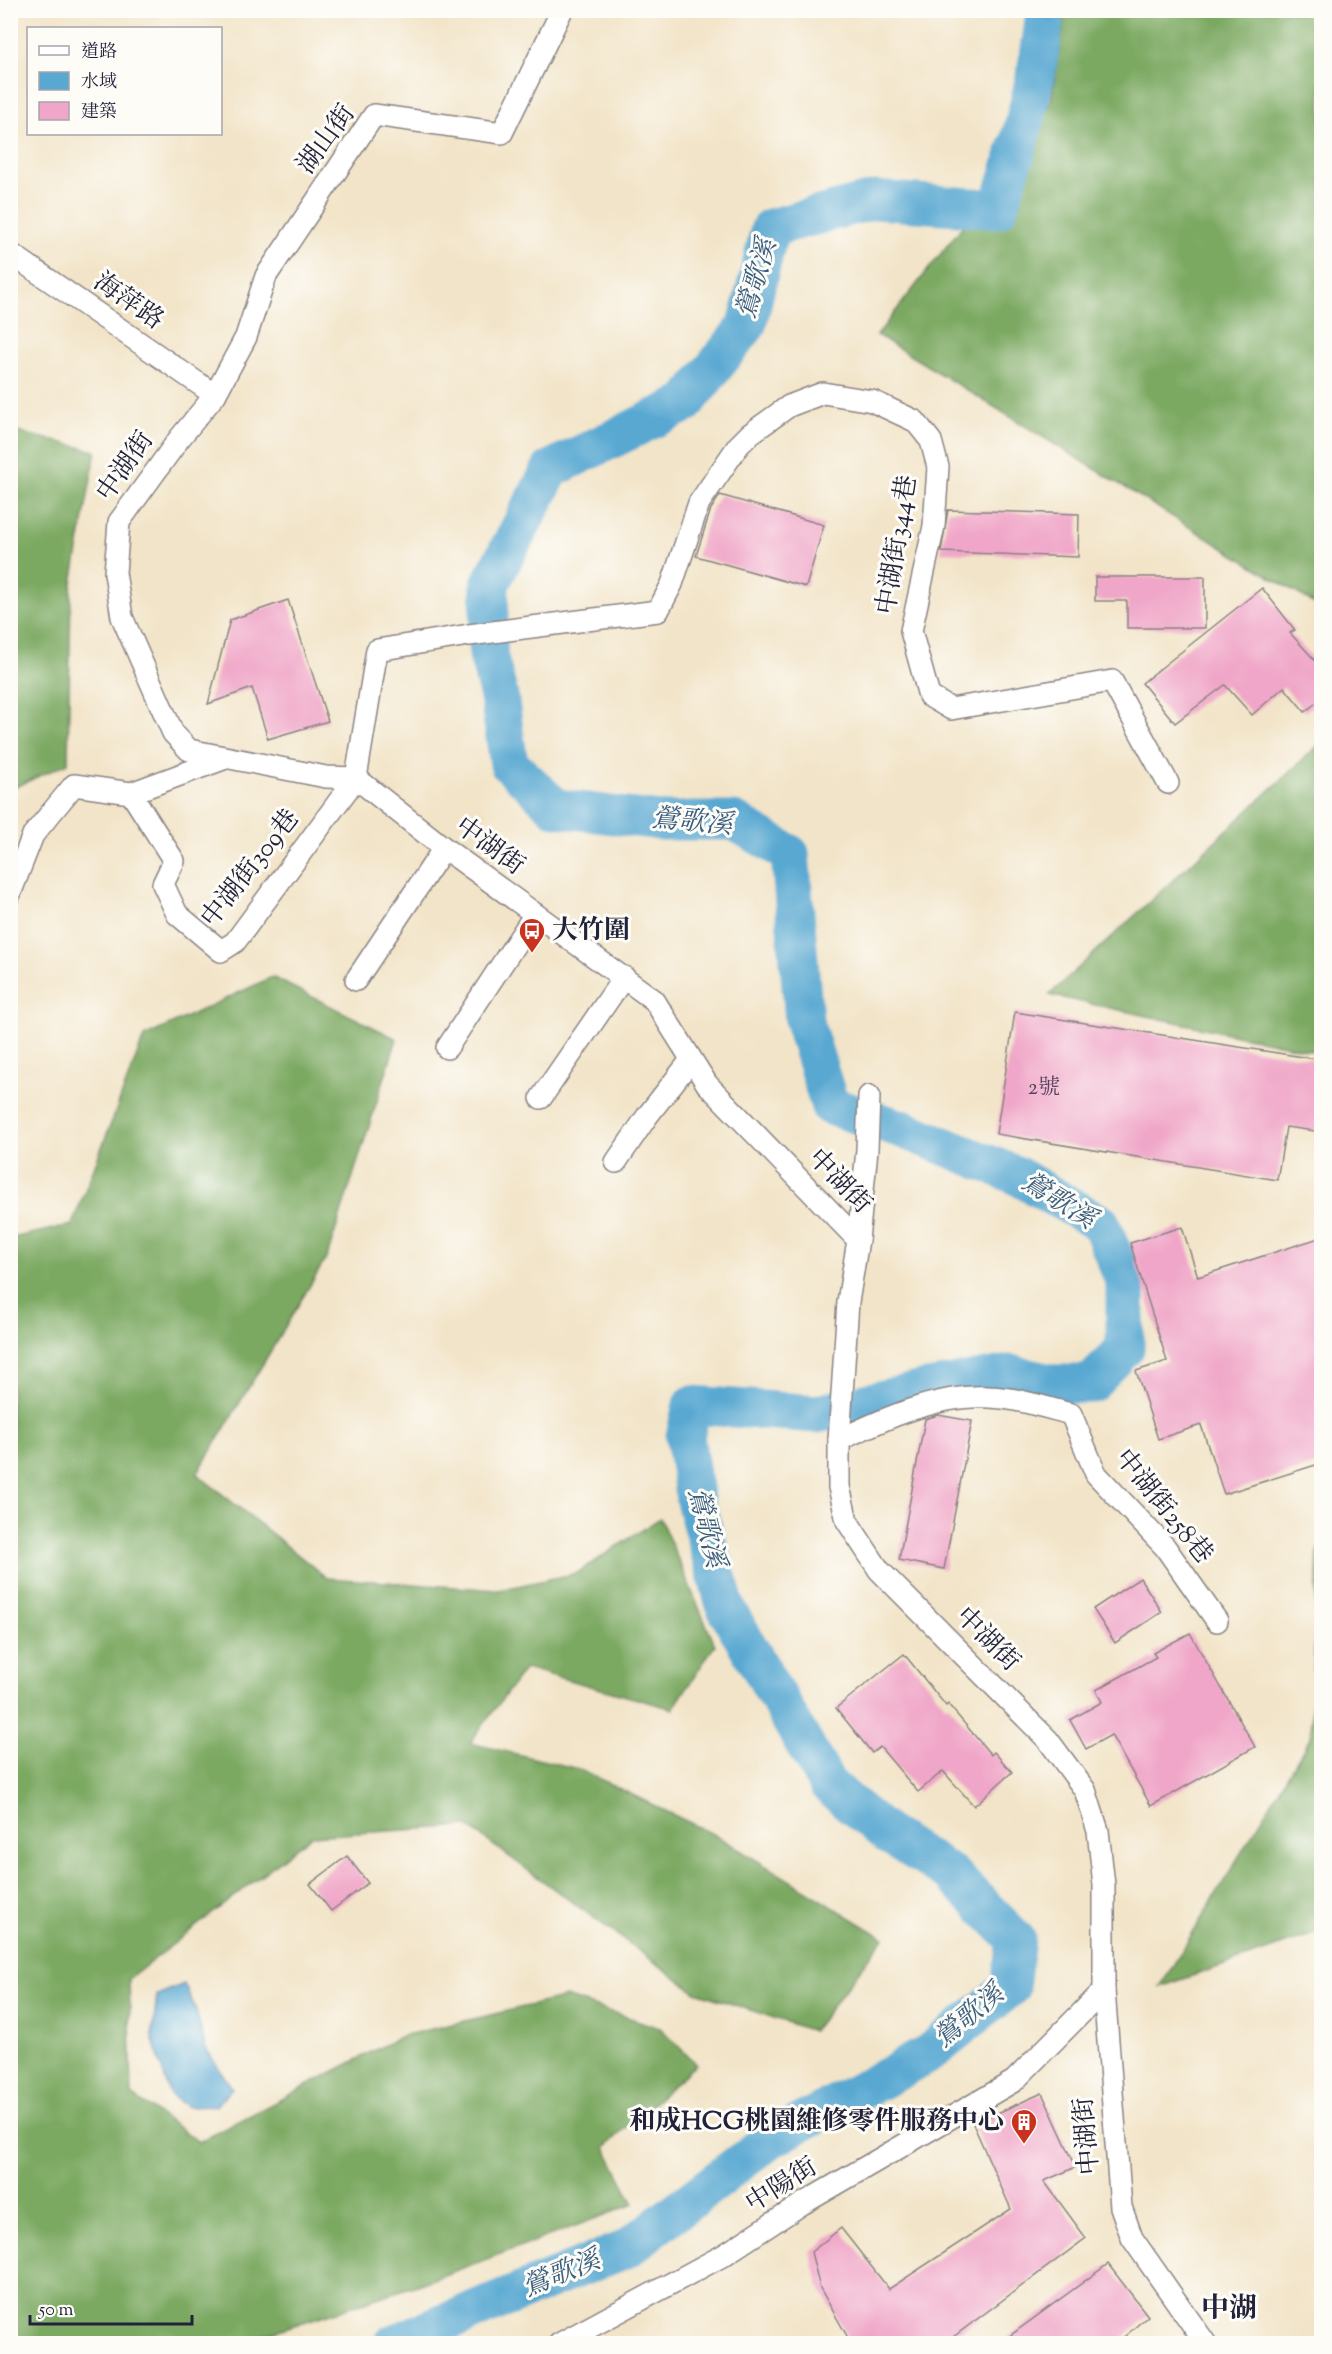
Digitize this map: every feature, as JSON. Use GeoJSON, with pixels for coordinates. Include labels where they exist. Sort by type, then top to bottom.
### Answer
{"type":"FeatureCollection","features":[{"type":"Feature","properties":{"kind":"street","name":"湖山街"},"geometry":{"type":"LineString","coordinates":[[214,395],[246,337],[266,276],[374,115],[502,133],[562,10]]}},
{"type":"Feature","properties":{"kind":"street","name":"海萍路"},"geometry":{"type":"LineString","coordinates":[[10,253],[214,395]]}},
{"type":"Feature","properties":{"kind":"street","name":"中湖街344巷"},"geometry":{"type":"LineString","coordinates":[[356,778],[377,650],[469,634],[658,611],[672,585],[699,503],[738,446],[750,434],[789,406],[823,393],[872,401],[915,422],[931,441],[938,467],[934,526],[911,631],[929,696],[951,708],[1112,681],[1168,783]]}},
{"type":"Feature","properties":{"kind":"street","name":"中湖街"},"geometry":{"type":"LineString","coordinates":[[214,395],[119,522],[116,573],[122,617],[173,733],[189,750],[326,777],[356,778],[444,848],[654,1000],[706,1084],[858,1240],[848,1302],[839,1432],[839,1487],[847,1521],[879,1570],[1048,1740],[1084,1790],[1098,1831],[1102,1864],[1104,1990],[1121,2207],[1132,2238],[1206,2343]]}},
{"type":"Feature","properties":{"kind":"street"},"geometry":{"type":"LineString","coordinates":[[10,894],[33,836],[74,785],[131,793],[226,758]]}},
{"type":"Feature","properties":{"kind":"street","name":"中湖街309巷"},"geometry":{"type":"LineString","coordinates":[[131,793],[174,861],[163,884],[177,914],[221,951],[235,942],[356,778]]}},
{"type":"Feature","properties":{"kind":"street"},"geometry":{"type":"LineString","coordinates":[[356,980],[444,848]]}},
{"type":"Feature","properties":{"kind":"street"},"geometry":{"type":"LineString","coordinates":[[447,1048],[536,914]]}},
{"type":"Feature","properties":{"kind":"street"},"geometry":{"type":"LineString","coordinates":[[541,1098],[624,977]]}},
{"type":"Feature","properties":{"kind":"street"},"geometry":{"type":"LineString","coordinates":[[616,1162],[648,1115],[691,1060]]}},
{"type":"Feature","properties":{"kind":"street"},"geometry":{"type":"LineString","coordinates":[[858,1240],[870,1096]]}},
{"type":"Feature","properties":{"kind":"street","name":"中湖街258巷"},"geometry":{"type":"LineString","coordinates":[[839,1432],[936,1402],[987,1396],[1071,1414],[1096,1474],[1165,1547],[1218,1621]]}},
{"type":"Feature","properties":{"kind":"street","name":"中陽街"},"geometry":{"type":"LineString","coordinates":[[559,2343],[724,2255],[802,2204],[1014,2081],[1104,1990]]}},
{"type":"Feature","properties":{"kind":"green space"},"geometry":{"type":"Polygon","coordinates":[[[1065,11],[1321,11],[1321,608],[877,335],[1015,159],[1051,102],[1065,11]]]}},
{"type":"Feature","properties":{"kind":"green space"},"geometry":{"type":"Polygon","coordinates":[[[10,430],[96,451],[71,589],[68,763],[11,789],[10,430]]]}},
{"type":"Feature","properties":{"kind":"green space"},"geometry":{"type":"Polygon","coordinates":[[[1321,743],[1321,1053],[1049,995],[1321,743]]]}},
{"type":"Feature","properties":{"kind":"green space"},"geometry":{"type":"Polygon","coordinates":[[[272,977],[397,1039],[327,1257],[197,1474],[327,1578],[499,1590],[577,1573],[660,1518],[715,1645],[673,1709],[525,1668],[470,1743],[579,1769],[717,1836],[884,1938],[813,2031],[696,1992],[467,1826],[311,1836],[129,1979],[132,2095],[199,2142],[402,2036],[566,1997],[660,2028],[696,2064],[605,2147],[634,2204],[420,2284],[239,2343],[11,2343],[11,1238],[72,1225],[144,1037],[272,977]]]}},
{"type":"Feature","properties":{"kind":"green space"},"geometry":{"type":"Polygon","coordinates":[[[1321,1548],[1321,1932],[1160,1987],[1311,1737],[1318,1549],[1321,1548]]]}},
{"type":"Feature","properties":{"kind":"water"},"geometry":{"type":"Polygon","coordinates":[[[184,1984],[195,2007],[206,2049],[232,2088],[216,2106],[188,2107],[170,2095],[152,2037],[157,1995],[184,1984]]]}},
{"type":"Feature","properties":{"kind":"building"},"geometry":{"type":"Polygon","coordinates":[[[720,495],[824,525],[806,587],[696,556],[711,509],[720,495]]]}},
{"type":"Feature","properties":{"kind":"building"},"geometry":{"type":"Polygon","coordinates":[[[948,510],[1079,514],[1078,557],[941,552],[948,510]]]}},
{"type":"Feature","properties":{"kind":"building"},"geometry":{"type":"Polygon","coordinates":[[[1095,577],[1205,577],[1205,628],[1127,628],[1127,601],[1095,601],[1095,577]]]}},
{"type":"Feature","properties":{"kind":"building"},"geometry":{"type":"Polygon","coordinates":[[[1262,588],[1295,630],[1290,633],[1322,668],[1322,698],[1305,712],[1284,687],[1252,715],[1225,685],[1175,723],[1142,683],[1262,588]]]}},
{"type":"Feature","properties":{"kind":"building"},"geometry":{"type":"Polygon","coordinates":[[[288,600],[328,721],[268,739],[252,688],[208,704],[230,620],[288,600]]]}},
{"type":"Feature","properties":{"kind":"building"},"geometry":{"type":"Polygon","coordinates":[[[1015,1012],[1322,1060],[1322,1132],[1286,1127],[1277,1180],[996,1134],[1015,1012]]]}},
{"type":"Feature","properties":{"kind":"building"},"geometry":{"type":"Polygon","coordinates":[[[1182,1227],[1198,1277],[1322,1237],[1322,1463],[1224,1494],[1201,1425],[1158,1439],[1136,1371],[1167,1361],[1130,1243],[1182,1227]]]}},
{"type":"Feature","properties":{"kind":"building"},"geometry":{"type":"Polygon","coordinates":[[[938,1415],[972,1421],[944,1569],[899,1560],[925,1419],[938,1415]]]}},
{"type":"Feature","properties":{"kind":"building"},"geometry":{"type":"Polygon","coordinates":[[[1140,1578],[1162,1612],[1115,1643],[1093,1609],[1140,1578]]]}},
{"type":"Feature","properties":{"kind":"building"},"geometry":{"type":"Polygon","coordinates":[[[1190,1633],[1255,1747],[1151,1806],[1111,1735],[1086,1749],[1070,1720],[1102,1702],[1096,1690],[1156,1657],[1153,1653],[1190,1633]]]}},
{"type":"Feature","properties":{"kind":"building"},"geometry":{"type":"Polygon","coordinates":[[[904,1654],[946,1706],[948,1704],[991,1755],[994,1752],[1012,1772],[974,1806],[943,1771],[918,1792],[880,1747],[872,1753],[836,1708],[904,1654]]]}},
{"type":"Feature","properties":{"kind":"building"},"geometry":{"type":"Polygon","coordinates":[[[347,1856],[368,1883],[331,1911],[310,1884],[347,1856]]]}},
{"type":"Feature","properties":{"kind":"building"},"geometry":{"type":"Polygon","coordinates":[[[1042,2093],[1076,2167],[1044,2181],[1086,2238],[945,2343],[851,2343],[820,2288],[811,2252],[841,2228],[889,2289],[1011,2209],[973,2124],[1042,2093]]]}},
{"type":"Feature","properties":{"kind":"building"},"geometry":{"type":"Polygon","coordinates":[[[1108,2264],[1148,2316],[1117,2343],[1000,2343],[1108,2264]]]}},
{"type":"Feature","properties":{"kind":"waterway","name":"鶯歌溪"},"geometry":{"type":"LineString","coordinates":[[393,2344],[628,2248],[771,2139],[925,2056],[1010,1988],[1016,1939],[951,1874],[887,1834],[828,1785],[726,1608],[696,1505],[685,1437],[692,1405],[817,1414],[923,1390],[1010,1374],[1055,1384],[1091,1384],[1125,1348],[1125,1283],[1101,1224],[1016,1175],[902,1129],[830,1106],[804,1021],[790,854],[734,821],[660,821],[556,808],[509,764],[499,696],[488,654],[490,584],[551,469],[686,403],[747,325],[770,228],[875,200],[998,209],[1028,111],[1045,10]]}},
{"type":"Feature","properties":{"kind":"place","name":"大竹圍"},"geometry":{"type":"Point","coordinates":[532,954]}},
{"type":"Feature","properties":{"kind":"place","name":"和成HCG桃園維修零件服務中心"},"geometry":{"type":"Point","coordinates":[1024,2145]}},
{"type":"Feature","properties":{"kind":"district","name":"中湖"},"geometry":{"type":"Point","coordinates":[1229,2310]}}]}
